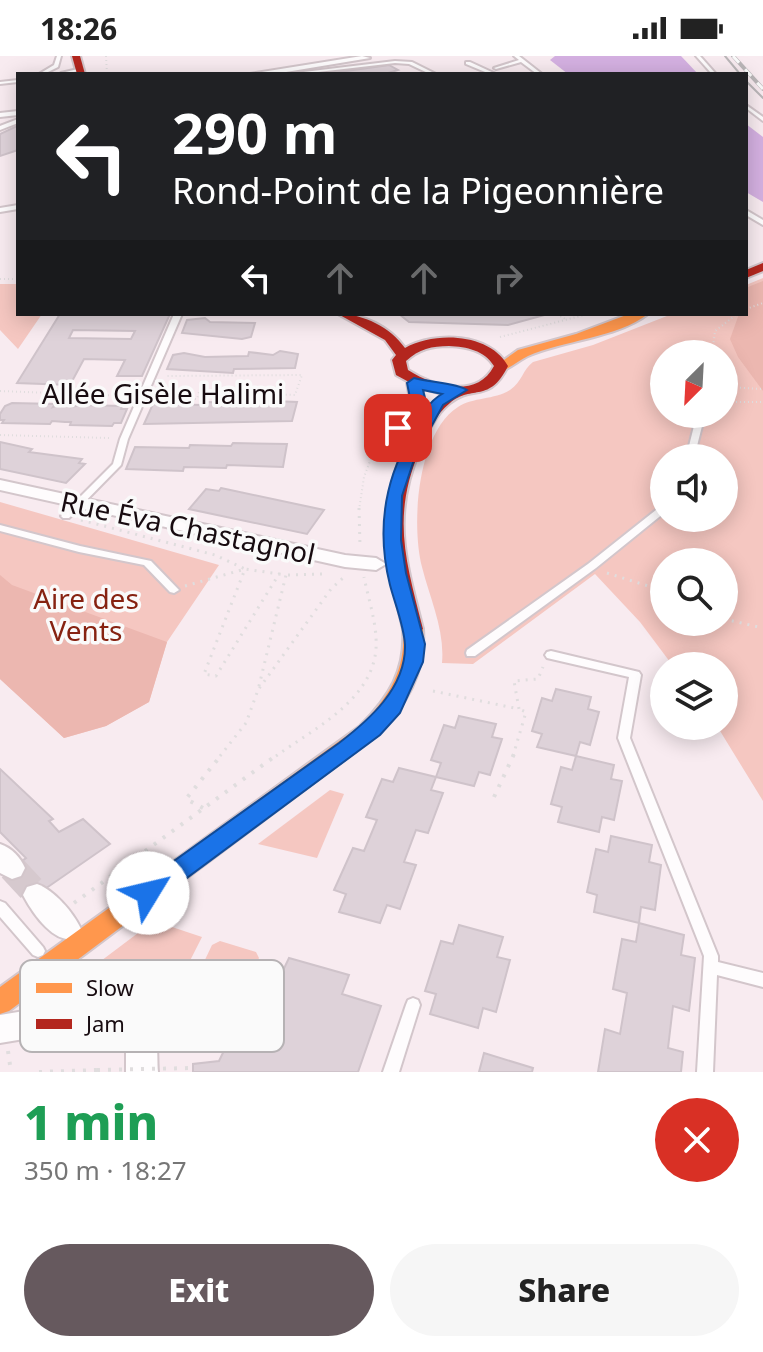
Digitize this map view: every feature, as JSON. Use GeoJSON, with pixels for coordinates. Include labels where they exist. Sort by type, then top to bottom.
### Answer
{"type":"FeatureCollection","features":[{"type":"Feature","properties":{"kind":"main road"},"geometry":{"type":"LineString","coordinates":[[349,316],[390,337],[403,355]]}},
{"type":"Feature","properties":{"kind":"main road"},"geometry":{"type":"LineString","coordinates":[[373,316],[406,335],[430,343]]}},
{"type":"Feature","properties":{"kind":"main road"},"geometry":{"type":"LineString","coordinates":[[476,346],[533,340],[611,316]]}},
{"type":"Feature","properties":{"kind":"main road"},"geometry":{"type":"LineString","coordinates":[[38,960],[346,749],[392,708],[413,662],[415,644],[392,540],[393,496],[407,457],[437,403],[460,390],[493,380],[501,367],[523,353],[581,337],[636,316]]}},
{"type":"Feature","properties":{"kind":"main road"},"geometry":{"type":"LineString","coordinates":[[460,390],[435,389],[414,383],[401,372],[399,366],[403,355],[430,343],[449,342],[489,351],[501,367]]}},
{"type":"Feature","properties":{"kind":"main road"},"geometry":{"type":"LineString","coordinates":[[386,438],[417,398],[414,383]]}},
{"type":"Feature","properties":{"kind":"main road"},"geometry":{"type":"LineString","coordinates":[[373,541],[369,564],[382,587]]}},
{"type":"Feature","properties":{"kind":"main road"},"geometry":{"type":"LineString","coordinates":[[42,958],[62,922],[367,712],[383,690],[395,660],[397,644],[390,612]]}},
{"type":"Feature","properties":{"kind":"main road"},"geometry":{"type":"LineString","coordinates":[[0,979],[20,969]]}},
{"type":"Feature","properties":{"kind":"main road"},"geometry":{"type":"LineString","coordinates":[[0,1002],[20,981]]}},
{"type":"Feature","properties":{"kind":"street"},"geometry":{"type":"LineString","coordinates":[[269,72],[366,58]]}},
{"type":"Feature","properties":{"kind":"street","name":"Rue Éva Chastagnol"},"geometry":{"type":"LineString","coordinates":[[0,485],[73,510],[369,564]]}},
{"type":"Feature","properties":{"kind":"street"},"geometry":{"type":"LineString","coordinates":[[37,895],[62,922]]}},
{"type":"Feature","properties":{"kind":"street"},"geometry":{"type":"LineString","coordinates":[[0,1029],[20,1026]]}},
{"type":"Feature","properties":{"kind":"street"},"geometry":{"type":"LineString","coordinates":[[141,1052],[142,1072]]}},
{"type":"Feature","properties":{"kind":"lane"},"geometry":{"type":"LineString","coordinates":[[45,72],[56,66],[59,56]]}},
{"type":"Feature","properties":{"kind":"lane"},"geometry":{"type":"LineString","coordinates":[[366,58],[379,56]]}},
{"type":"Feature","properties":{"kind":"lane"},"geometry":{"type":"LineString","coordinates":[[698,56],[712,72]]}},
{"type":"Feature","properties":{"kind":"lane"},"geometry":{"type":"LineString","coordinates":[[468,63],[495,71],[518,58],[537,72]]}},
{"type":"Feature","properties":{"kind":"lane"},"geometry":{"type":"LineString","coordinates":[[307,72],[395,62],[410,63],[430,72]]}},
{"type":"Feature","properties":{"kind":"lane"},"geometry":{"type":"LineString","coordinates":[[73,510],[117,465],[124,439],[177,316]]}},
{"type":"Feature","properties":{"kind":"lane"},"geometry":{"type":"LineString","coordinates":[[471,653],[592,566],[650,519]]}},
{"type":"Feature","properties":{"kind":"lane"},"geometry":{"type":"LineString","coordinates":[[0,528],[147,563],[174,590]]}},
{"type":"Feature","properties":{"kind":"lane"},"geometry":{"type":"LineString","coordinates":[[551,655],[635,675],[624,738],[711,956],[705,1072]]}},
{"type":"Feature","properties":{"kind":"lane"},"geometry":{"type":"LineString","coordinates":[[0,907],[42,958]]}},
{"type":"Feature","properties":{"kind":"lane"},"geometry":{"type":"LineString","coordinates":[[711,967],[763,980]]}},
{"type":"Feature","properties":{"kind":"lane"},"geometry":{"type":"LineString","coordinates":[[391,1072],[413,1005]]}},
{"type":"Feature","properties":{"kind":"path"},"geometry":{"type":"LineString","coordinates":[[560,316],[567,320]]}},
{"type":"Feature","properties":{"kind":"path"},"geometry":{"type":"LineString","coordinates":[[504,336],[581,316]]}},
{"type":"Feature","properties":{"kind":"path"},"geometry":{"type":"LineString","coordinates":[[714,340],[715,331],[734,316]]}},
{"type":"Feature","properties":{"kind":"path","name":"Allée Gisèle Halimi"},"geometry":{"type":"LineString","coordinates":[[0,391],[197,399],[199,392],[295,395],[302,375],[151,375]]}},
{"type":"Feature","properties":{"kind":"path"},"geometry":{"type":"LineString","coordinates":[[738,388],[763,389]]}},
{"type":"Feature","properties":{"kind":"path"},"geometry":{"type":"LineString","coordinates":[[738,402],[763,402]]}},
{"type":"Feature","properties":{"kind":"path"},"geometry":{"type":"LineString","coordinates":[[0,435],[124,439]]}},
{"type":"Feature","properties":{"kind":"path"},"geometry":{"type":"LineString","coordinates":[[62,922],[203,808],[354,699],[370,680],[378,646],[369,564],[358,512],[363,482],[386,438]]}},
{"type":"Feature","properties":{"kind":"path"},"geometry":{"type":"LineString","coordinates":[[73,510],[215,555],[245,569],[286,575],[348,573],[331,589],[258,690]]}},
{"type":"Feature","properties":{"kind":"path"},"geometry":{"type":"LineString","coordinates":[[592,566],[650,586]]}},
{"type":"Feature","properties":{"kind":"path"},"geometry":{"type":"LineString","coordinates":[[245,569],[204,674],[216,676],[279,574]]}},
{"type":"Feature","properties":{"kind":"path"},"geometry":{"type":"LineString","coordinates":[[174,590],[245,569]]}},
{"type":"Feature","properties":{"kind":"path"},"geometry":{"type":"LineString","coordinates":[[203,808],[186,799],[246,723],[258,690],[286,575]]}},
{"type":"Feature","properties":{"kind":"path"},"geometry":{"type":"LineString","coordinates":[[738,622],[763,628]]}},
{"type":"Feature","properties":{"kind":"path"},"geometry":{"type":"LineString","coordinates":[[519,709],[514,681],[538,679],[551,655]]}},
{"type":"Feature","properties":{"kind":"path"},"geometry":{"type":"LineString","coordinates":[[423,688],[526,712],[518,746],[494,797]]}},
{"type":"Feature","properties":{"kind":"path"},"geometry":{"type":"LineString","coordinates":[[39,1072],[193,1068]]}},
{"type":"Feature","properties":{"kind":"green space"},"geometry":{"type":"Polygon","coordinates":[[[763,278],[763,801],[726,740],[738,740],[738,652],[662,652],[650,636],[738,636],[738,548],[650,548],[650,635],[595,574],[473,664],[442,663],[439,627],[422,567],[417,528],[420,481],[426,458],[444,420],[458,407],[510,390],[533,362],[593,345],[667,316],[748,316],[748,284],[763,278]]]}},
{"type":"Feature","properties":{"kind":"green space"},"geometry":{"type":"Polygon","coordinates":[[[763,281],[763,391],[738,357],[738,340],[730,339],[738,316],[748,316],[748,287],[763,281]]]}},
{"type":"Feature","properties":{"kind":"green space"},"geometry":{"type":"Polygon","coordinates":[[[0,284],[16,284],[16,316],[41,316],[18,349],[0,330],[0,284]]]}},
{"type":"Feature","properties":{"kind":"green space","name":"Aire des Vents"},"geometry":{"type":"Polygon","coordinates":[[[0,502],[219,565],[167,642],[149,702],[106,726],[64,738],[0,679],[0,502]]]}},
{"type":"Feature","properties":{"kind":"green space"},"geometry":{"type":"Polygon","coordinates":[[[0,575],[12,585],[167,642],[149,702],[106,726],[64,738],[0,679],[0,575]]]}},
{"type":"Feature","properties":{"kind":"green space"},"geometry":{"type":"Polygon","coordinates":[[[330,790],[344,794],[317,858],[258,844],[330,790]]]}},
{"type":"Feature","properties":{"kind":"green space"},"geometry":{"type":"Polygon","coordinates":[[[154,921],[202,937],[190,960],[102,960],[154,921]]]}},
{"type":"Feature","properties":{"kind":"green space"},"geometry":{"type":"Polygon","coordinates":[[[220,941],[256,952],[259,958],[205,960],[212,945],[220,941]]]}},
{"type":"Feature","properties":{"kind":"shaded area"},"geometry":{"type":"Polygon","coordinates":[[[555,56],[681,56],[696,72],[565,72],[550,60],[555,56]]]}},
{"type":"Feature","properties":{"kind":"shaded area"},"geometry":{"type":"Polygon","coordinates":[[[748,126],[763,137],[763,202],[748,193],[748,126]]]}},
{"type":"Feature","properties":{"kind":"building"},"geometry":{"type":"Polygon","coordinates":[[[389,65],[398,70],[392,72],[339,72],[389,65]]]}},
{"type":"Feature","properties":{"kind":"building"},"geometry":{"type":"Polygon","coordinates":[[[16,126],[16,151],[0,156],[0,134],[16,126]]]}},
{"type":"Feature","properties":{"kind":"building"},"geometry":{"type":"Polygon","coordinates":[[[59,316],[169,316],[142,376],[117,376],[125,360],[84,359],[70,385],[17,383],[59,316]],[[73,330],[69,338],[131,339],[135,331],[73,330]]]}},
{"type":"Feature","properties":{"kind":"building"},"geometry":{"type":"Polygon","coordinates":[[[402,316],[541,316],[508,325],[409,322],[402,316]]]}},
{"type":"Feature","properties":{"kind":"building"},"geometry":{"type":"Polygon","coordinates":[[[205,318],[210,322],[255,323],[251,337],[242,339],[182,333],[187,320],[205,318]]]}},
{"type":"Feature","properties":{"kind":"building"},"geometry":{"type":"Polygon","coordinates":[[[280,351],[298,354],[295,368],[234,369],[233,373],[167,369],[173,355],[184,353],[205,357],[248,356],[249,352],[273,355],[280,351]]]}},
{"type":"Feature","properties":{"kind":"building"},"geometry":{"type":"Polygon","coordinates":[[[245,400],[297,402],[292,421],[144,424],[153,404],[204,405],[205,402],[244,403],[245,400]]]}},
{"type":"Feature","properties":{"kind":"building"},"geometry":{"type":"Polygon","coordinates":[[[12,403],[55,404],[53,407],[61,404],[74,404],[72,407],[122,406],[121,409],[127,409],[121,423],[112,426],[70,425],[71,422],[52,421],[50,424],[2,423],[4,420],[0,420],[0,414],[5,406],[12,403]]]}},
{"type":"Feature","properties":{"kind":"building"},"geometry":{"type":"Polygon","coordinates":[[[0,442],[32,449],[29,452],[82,459],[79,463],[85,464],[66,483],[0,469],[0,442]]]}},
{"type":"Feature","properties":{"kind":"building"},"geometry":{"type":"Polygon","coordinates":[[[233,443],[287,444],[283,467],[227,465],[226,468],[184,467],[183,471],[126,469],[135,447],[189,448],[190,445],[231,446],[233,443]]]}},
{"type":"Feature","properties":{"kind":"building"},"geometry":{"type":"Polygon","coordinates":[[[221,488],[324,510],[307,534],[189,509],[206,489],[219,491],[221,488]]]}},
{"type":"Feature","properties":{"kind":"building"},"geometry":{"type":"Polygon","coordinates":[[[556,689],[591,697],[588,709],[599,712],[590,745],[580,742],[576,756],[537,747],[542,734],[532,731],[542,698],[552,701],[556,689]]]}},
{"type":"Feature","properties":{"kind":"building"},"geometry":{"type":"Polygon","coordinates":[[[459,716],[496,724],[492,737],[502,739],[490,775],[479,772],[474,786],[436,777],[441,763],[431,760],[444,725],[455,728],[459,716]]]}},
{"type":"Feature","properties":{"kind":"building"},"geometry":{"type":"Polygon","coordinates":[[[576,756],[614,765],[611,779],[622,781],[614,820],[602,817],[599,832],[558,822],[562,807],[551,804],[561,767],[572,770],[576,756]]]}},
{"type":"Feature","properties":{"kind":"building"},"geometry":{"type":"Polygon","coordinates":[[[399,768],[436,777],[431,790],[443,793],[428,833],[416,830],[404,862],[416,865],[400,909],[387,905],[380,923],[339,912],[346,894],[334,890],[353,848],[364,851],[377,820],[366,817],[382,779],[393,782],[399,768]]]}},
{"type":"Feature","properties":{"kind":"building"},"geometry":{"type":"Polygon","coordinates":[[[0,769],[53,819],[49,821],[59,832],[83,819],[110,844],[29,900],[5,873],[26,858],[0,832],[0,769]]]}},
{"type":"Feature","properties":{"kind":"building"},"geometry":{"type":"Polygon","coordinates":[[[611,836],[652,845],[649,862],[661,865],[655,910],[641,907],[639,923],[594,912],[597,895],[587,892],[596,849],[608,852],[611,836]]]}},
{"type":"Feature","properties":{"kind":"building"},"geometry":{"type":"Polygon","coordinates":[[[639,923],[684,935],[681,955],[695,958],[689,1011],[673,1006],[668,1048],[683,1052],[681,1072],[598,1072],[605,1029],[620,1034],[627,993],[613,989],[622,939],[636,942],[639,923]]]}},
{"type":"Feature","properties":{"kind":"building"},"geometry":{"type":"Polygon","coordinates":[[[459,925],[503,937],[497,957],[510,960],[496,1012],[483,1008],[478,1028],[430,1014],[436,994],[425,991],[441,941],[453,944],[459,925]]]}},
{"type":"Feature","properties":{"kind":"building"},"geometry":{"type":"Polygon","coordinates":[[[289,958],[349,975],[342,994],[381,1006],[358,1072],[193,1072],[193,1064],[219,1061],[223,1052],[284,1052],[284,968],[289,958]]]}},
{"type":"Feature","properties":{"kind":"building"},"geometry":{"type":"Polygon","coordinates":[[[484,1053],[533,1068],[532,1072],[479,1072],[484,1053]]]}},
{"type":"Feature","properties":{"kind":"tunnel"},"geometry":{"type":"LineString","coordinates":[[12,868],[37,895]]}},
{"type":"Feature","properties":{"kind":"tram line"},"geometry":{"type":"LineString","coordinates":[[725,56],[738,72]]}},
{"type":"Feature","properties":{"kind":"tram line"},"geometry":{"type":"LineString","coordinates":[[748,83],[763,98]]}},
{"type":"Feature","properties":{"kind":"railway"},"geometry":{"type":"LineString","coordinates":[[733,56],[748,72]]}},
{"type":"Feature","properties":{"kind":"railway"},"geometry":{"type":"LineString","coordinates":[[748,72],[763,89]]}},
{"type":"Feature","properties":{"kind":"traffic: slow"},"geometry":{"type":"LineString","coordinates":[[501,367],[523,353],[581,337],[636,316]]}},
{"type":"Feature","properties":{"kind":"traffic: slow"},"geometry":{"type":"LineString","coordinates":[[398,429],[417,398],[414,383]]}},
{"type":"Feature","properties":{"kind":"traffic: slow"},"geometry":{"type":"LineString","coordinates":[[57,960],[368,731],[389,709],[404,685],[413,659],[413,629]]}},
{"type":"Feature","properties":{"kind":"traffic: slow"},"geometry":{"type":"LineString","coordinates":[[0,1002],[20,987]]}},
{"type":"Feature","properties":{"kind":"traffic: jam"},"geometry":{"type":"LineString","coordinates":[[76,56],[80,72]]}},
{"type":"Feature","properties":{"kind":"traffic: jam"},"geometry":{"type":"LineString","coordinates":[[748,273],[763,267]]}},
{"type":"Feature","properties":{"kind":"traffic: jam"},"geometry":{"type":"LineString","coordinates":[[349,316],[390,337],[403,355]]}},
{"type":"Feature","properties":{"kind":"traffic: jam"},"geometry":{"type":"LineString","coordinates":[[449,342],[472,345],[492,354],[501,366],[494,379],[484,387],[456,392],[425,385],[401,372],[399,360],[410,350],[428,343],[449,342]]}},
{"type":"Feature","properties":{"kind":"traffic: jam"},"geometry":{"type":"LineString","coordinates":[[413,629],[393,535],[397,492],[404,468],[429,418],[439,405],[460,390]]}},
{"type":"Feature","properties":{"kind":"route"},"geometry":{"type":"LineString","coordinates":[[148,893],[372,729],[392,708],[406,682],[415,644],[392,540],[393,496],[407,457],[437,403],[460,390],[435,389],[414,383],[417,398],[398,428]]}}]}
